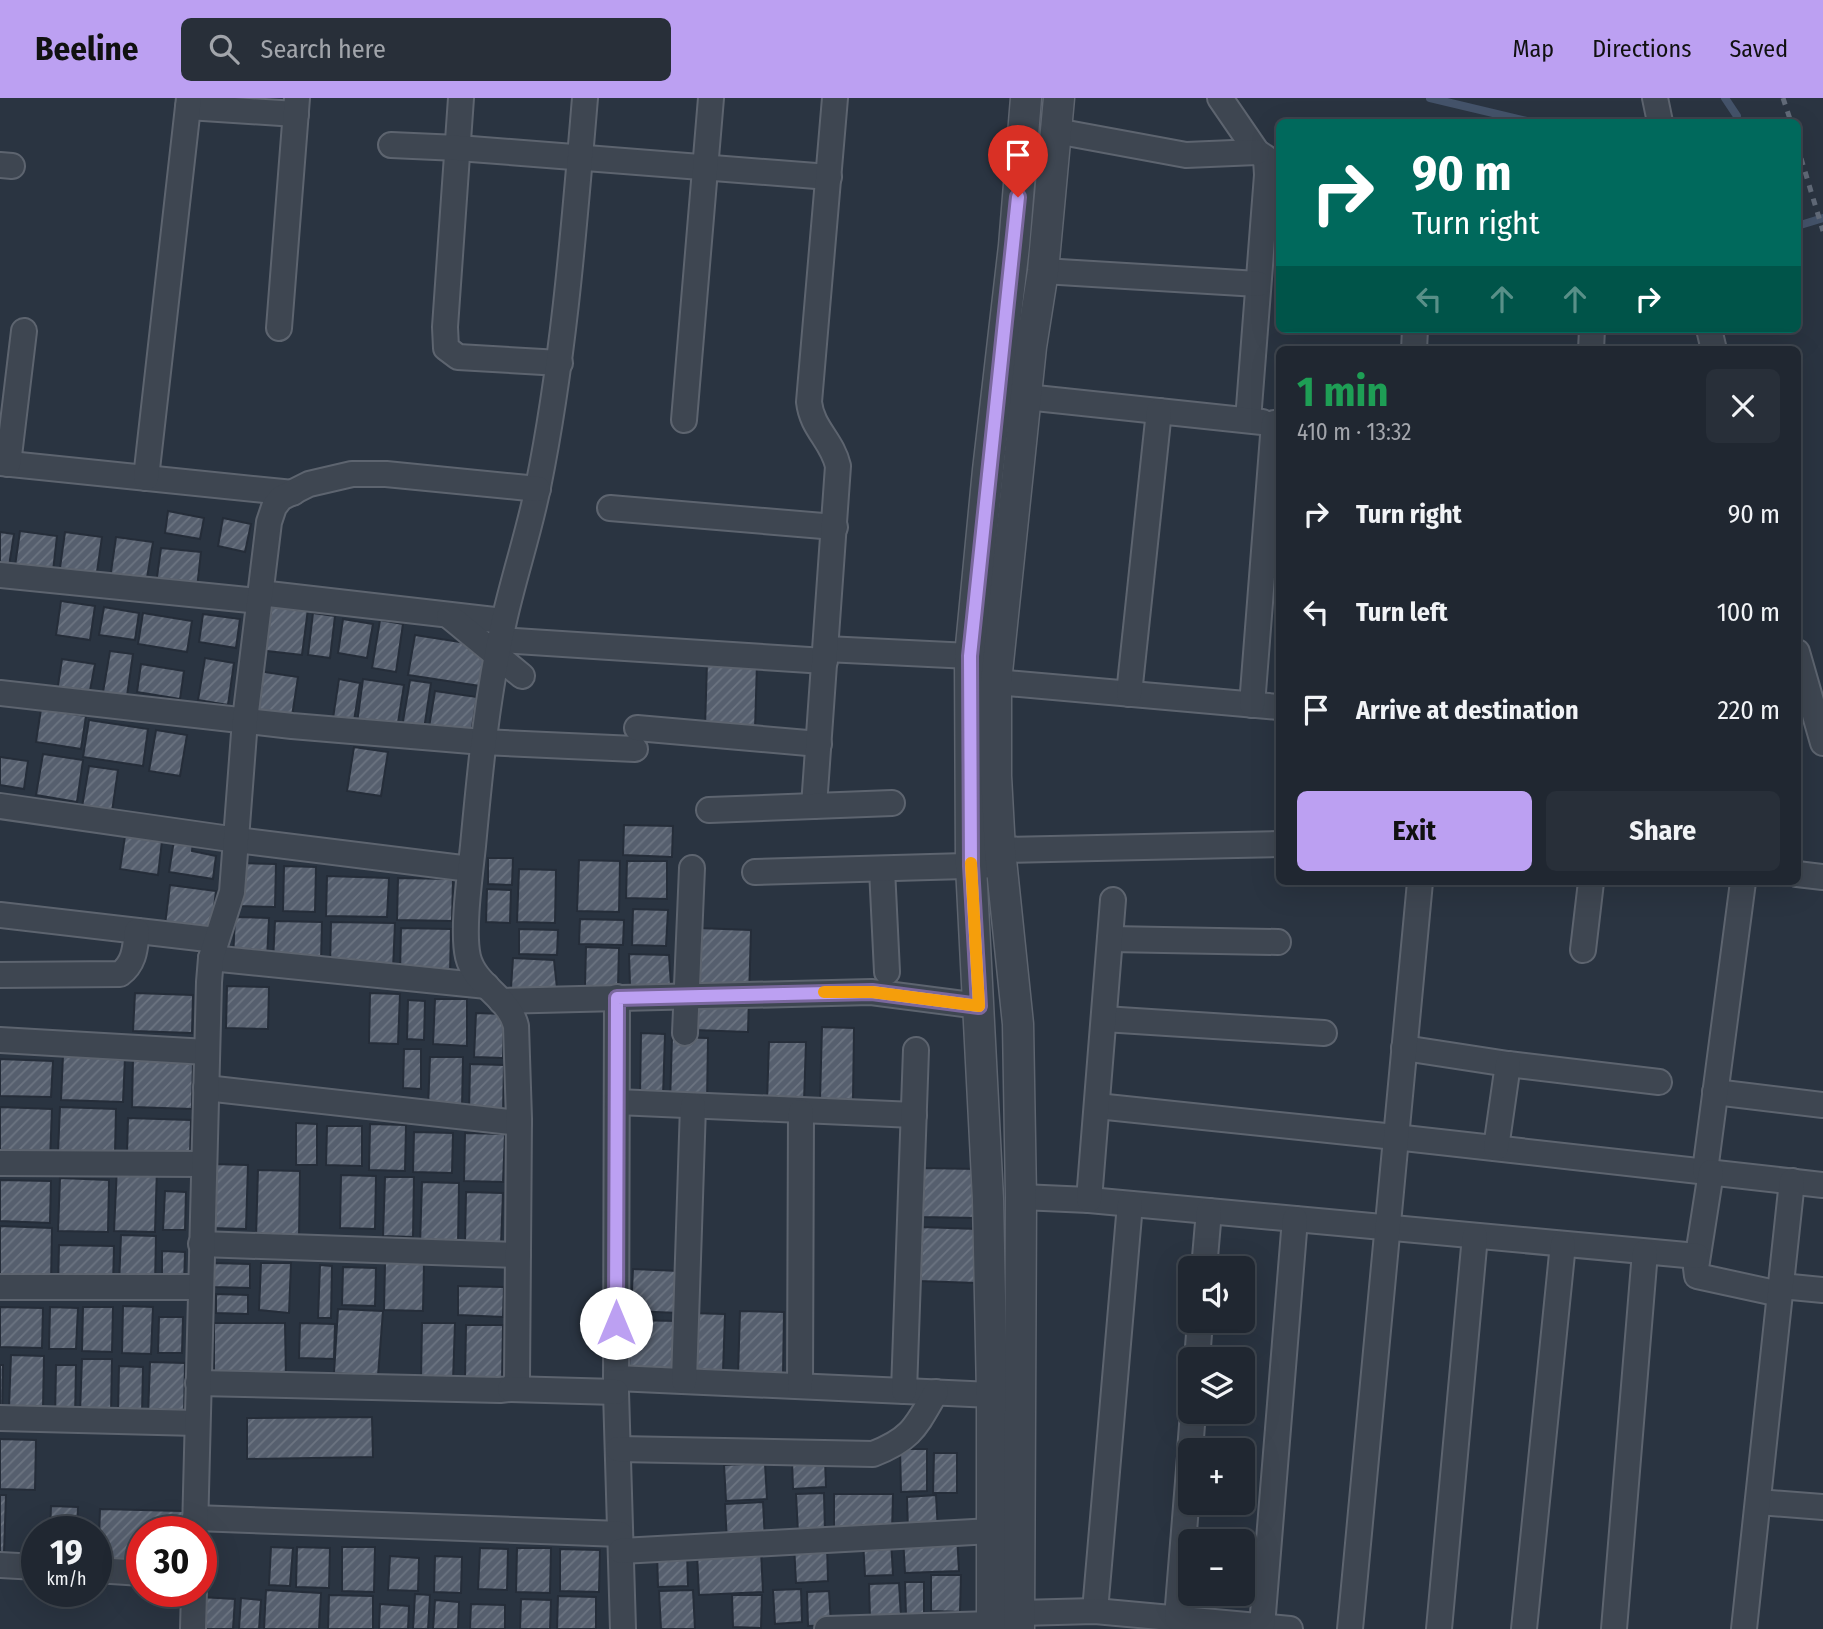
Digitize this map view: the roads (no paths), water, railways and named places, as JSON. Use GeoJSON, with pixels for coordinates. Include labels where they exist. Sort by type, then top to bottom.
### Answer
{"type":"FeatureCollection","features":[{"type":"Feature","properties":{"kind":"street"},"geometry":{"type":"LineString","coordinates":[[461,98],[445,327],[446,348],[458,357],[560,363]]}},
{"type":"Feature","properties":{"kind":"street"},"geometry":{"type":"LineString","coordinates":[[510,1390],[517,1381],[519,1123],[516,1026],[512,1013],[477,976],[469,958],[467,938],[470,869],[483,742],[501,639],[538,489],[560,363],[586,98]]}},
{"type":"Feature","properties":{"kind":"street"},"geometry":{"type":"LineString","coordinates":[[684,420],[711,98]]}},
{"type":"Feature","properties":{"kind":"street"},"geometry":{"type":"LineString","coordinates":[[814,806],[838,466],[835,451],[811,416],[809,402],[835,98]]}},
{"type":"Feature","properties":{"kind":"street"},"geometry":{"type":"LineString","coordinates":[[1005,1625],[992,1531],[988,1199],[971,866],[970,656],[1014,246],[1027,98]]}},
{"type":"Feature","properties":{"kind":"street"},"geometry":{"type":"LineString","coordinates":[[1005,1625],[1021,1197],[1018,1024],[1000,857],[996,776],[996,682],[1026,397],[1043,271],[1059,98]]}},
{"type":"Feature","properties":{"kind":"street"},"geometry":{"type":"LineString","coordinates":[[1220,98],[1257,152],[1266,158],[1248,420]]}},
{"type":"Feature","properties":{"kind":"street"},"geometry":{"type":"LineString","coordinates":[[1655,98],[1659,119]]}},
{"type":"Feature","properties":{"kind":"street"},"geometry":{"type":"LineString","coordinates":[[146,478],[188,102],[296,106],[279,328]]}},
{"type":"Feature","properties":{"kind":"street"},"geometry":{"type":"LineString","coordinates":[[1056,131],[1186,155],[1257,152]]}},
{"type":"Feature","properties":{"kind":"street"},"geometry":{"type":"LineString","coordinates":[[391,145],[828,177]]}},
{"type":"Feature","properties":{"kind":"street"},"geometry":{"type":"LineString","coordinates":[[1043,271],[1258,284]]}},
{"type":"Feature","properties":{"kind":"street"},"geometry":{"type":"LineString","coordinates":[[24,331],[4,464],[293,493]]}},
{"type":"Feature","properties":{"kind":"street"},"geometry":{"type":"LineString","coordinates":[[1026,397],[1276,423]]}},
{"type":"Feature","properties":{"kind":"street"},"geometry":{"type":"LineString","coordinates":[[1129,694],[1159,411]]}},
{"type":"Feature","properties":{"kind":"street"},"geometry":{"type":"LineString","coordinates":[[1252,705],[1276,434]]}},
{"type":"Feature","properties":{"kind":"street"},"geometry":{"type":"LineString","coordinates":[[195,1516],[207,1052],[213,949],[232,892],[245,720],[269,522],[274,507],[281,498],[309,484],[352,474],[386,474],[538,489]]}},
{"type":"Feature","properties":{"kind":"street"},"geometry":{"type":"LineString","coordinates":[[610,508],[835,527]]}},
{"type":"Feature","properties":{"kind":"street"},"geometry":{"type":"LineString","coordinates":[[0,575],[448,615],[501,639],[826,655],[970,656]]}},
{"type":"Feature","properties":{"kind":"street"},"geometry":{"type":"LineString","coordinates":[[448,615],[501,639],[522,676]]}},
{"type":"Feature","properties":{"kind":"street"},"geometry":{"type":"LineString","coordinates":[[1801,670],[1823,744]]}},
{"type":"Feature","properties":{"kind":"street"},"geometry":{"type":"LineString","coordinates":[[996,682],[1276,707]]}},
{"type":"Feature","properties":{"kind":"street"},"geometry":{"type":"LineString","coordinates":[[0,693],[245,720],[483,742],[636,738],[819,744]]}},
{"type":"Feature","properties":{"kind":"street"},"geometry":{"type":"LineString","coordinates":[[709,810],[892,803]]}},
{"type":"Feature","properties":{"kind":"street"},"geometry":{"type":"LineString","coordinates":[[0,806],[237,840],[470,869]]}},
{"type":"Feature","properties":{"kind":"street"},"geometry":{"type":"LineString","coordinates":[[755,872],[971,866],[1000,857],[1276,844]]}},
{"type":"Feature","properties":{"kind":"street"},"geometry":{"type":"LineString","coordinates":[[685,1033],[692,868]]}},
{"type":"Feature","properties":{"kind":"street"},"geometry":{"type":"LineString","coordinates":[[882,869],[887,972]]}},
{"type":"Feature","properties":{"kind":"street"},"geometry":{"type":"LineString","coordinates":[[1801,874],[1823,877]]}},
{"type":"Feature","properties":{"kind":"street"},"geometry":{"type":"LineString","coordinates":[[1350,1629],[1420,885]]}},
{"type":"Feature","properties":{"kind":"street"},"geometry":{"type":"LineString","coordinates":[[1583,950],[1591,885]]}},
{"type":"Feature","properties":{"kind":"street"},"geometry":{"type":"LineString","coordinates":[[1743,885],[1715,1092],[1696,1272],[1702,1278],[1781,1290],[1823,1290]]}},
{"type":"Feature","properties":{"kind":"street"},"geometry":{"type":"LineString","coordinates":[[1089,1200],[1113,900]]}},
{"type":"Feature","properties":{"kind":"street"},"geometry":{"type":"LineString","coordinates":[[0,915],[137,931],[213,949],[494,994],[617,998],[872,992],[979,1006]]}},
{"type":"Feature","properties":{"kind":"street"},"geometry":{"type":"LineString","coordinates":[[0,975],[120,974],[128,968],[133,959],[137,931]]}},
{"type":"Feature","properties":{"kind":"street"},"geometry":{"type":"LineString","coordinates":[[1110,939],[1278,942]]}},
{"type":"Feature","properties":{"kind":"street"},"geometry":{"type":"LineString","coordinates":[[617,998],[616,1385],[623,1629]]}},
{"type":"Feature","properties":{"kind":"street"},"geometry":{"type":"LineString","coordinates":[[1104,1018],[1324,1033]]}},
{"type":"Feature","properties":{"kind":"street"},"geometry":{"type":"LineString","coordinates":[[0,1040],[207,1052]]}},
{"type":"Feature","properties":{"kind":"street"},"geometry":{"type":"LineString","coordinates":[[1404,1048],[1508,1064],[1659,1082]]}},
{"type":"Feature","properties":{"kind":"street"},"geometry":{"type":"LineString","coordinates":[[904,1391],[916,1050]]}},
{"type":"Feature","properties":{"kind":"street"},"geometry":{"type":"LineString","coordinates":[[1496,1148],[1508,1064]]}},
{"type":"Feature","properties":{"kind":"street"},"geometry":{"type":"LineString","coordinates":[[206,1088],[519,1123]]}},
{"type":"Feature","properties":{"kind":"street"},"geometry":{"type":"LineString","coordinates":[[1715,1092],[1823,1105]]}},
{"type":"Feature","properties":{"kind":"street"},"geometry":{"type":"LineString","coordinates":[[617,1102],[914,1115]]}},
{"type":"Feature","properties":{"kind":"street"},"geometry":{"type":"LineString","coordinates":[[684,1381],[693,1105]]}},
{"type":"Feature","properties":{"kind":"street"},"geometry":{"type":"LineString","coordinates":[[1097,1106],[1395,1136],[1823,1185]]}},
{"type":"Feature","properties":{"kind":"street"},"geometry":{"type":"LineString","coordinates":[[800,1386],[801,1112]]}},
{"type":"Feature","properties":{"kind":"street"},"geometry":{"type":"LineString","coordinates":[[0,1163],[204,1164]]}},
{"type":"Feature","properties":{"kind":"street"},"geometry":{"type":"LineString","coordinates":[[1744,1629],[1792,1181]]}},
{"type":"Feature","properties":{"kind":"street"},"geometry":{"type":"LineString","coordinates":[[1021,1197],[1089,1200],[1698,1255]]}},
{"type":"Feature","properties":{"kind":"street"},"geometry":{"type":"LineString","coordinates":[[1095,1611],[1129,1204]]}},
{"type":"Feature","properties":{"kind":"street"},"geometry":{"type":"LineString","coordinates":[[1205,1256],[1209,1211]]}},
{"type":"Feature","properties":{"kind":"street"},"geometry":{"type":"LineString","coordinates":[[1262,1626],[1295,1219]]}},
{"type":"Feature","properties":{"kind":"street"},"geometry":{"type":"LineString","coordinates":[[1439,1629],[1475,1236]]}},
{"type":"Feature","properties":{"kind":"street"},"geometry":{"type":"LineString","coordinates":[[201,1244],[518,1255]]}},
{"type":"Feature","properties":{"kind":"street"},"geometry":{"type":"LineString","coordinates":[[1524,1629],[1563,1244]]}},
{"type":"Feature","properties":{"kind":"street"},"geometry":{"type":"LineString","coordinates":[[1614,1629],[1646,1252]]}},
{"type":"Feature","properties":{"kind":"street"},"geometry":{"type":"LineString","coordinates":[[0,1287],[200,1287]]}},
{"type":"Feature","properties":{"kind":"street"},"geometry":{"type":"LineString","coordinates":[[198,1383],[510,1390],[684,1381],[992,1395]]}},
{"type":"Feature","properties":{"kind":"street"},"geometry":{"type":"LineString","coordinates":[[618,1449],[873,1454],[896,1445],[912,1433],[936,1392]]}},
{"type":"Feature","properties":{"kind":"street"},"geometry":{"type":"LineString","coordinates":[[0,1418],[197,1423]]}},
{"type":"Feature","properties":{"kind":"street"},"geometry":{"type":"LineString","coordinates":[[1758,1502],[1823,1507]]}},
{"type":"Feature","properties":{"kind":"street"},"geometry":{"type":"LineString","coordinates":[[1177,1618],[1185,1515]]}},
{"type":"Feature","properties":{"kind":"street"},"geometry":{"type":"LineString","coordinates":[[217,1526],[621,1543],[992,1531]]}},
{"type":"Feature","properties":{"kind":"street"},"geometry":{"type":"LineString","coordinates":[[0,1565],[21,1566]]}},
{"type":"Feature","properties":{"kind":"street"},"geometry":{"type":"LineString","coordinates":[[193,1629],[194,1607]]}},
{"type":"Feature","properties":{"kind":"street"},"geometry":{"type":"LineString","coordinates":[[827,1629],[1005,1625],[1095,1611],[1290,1629]]}},
{"type":"Feature","properties":{"kind":"waterway"},"geometry":{"type":"LineString","coordinates":[[1430,98],[1518,119]]}},
{"type":"Feature","properties":{"kind":"waterway"},"geometry":{"type":"LineString","coordinates":[[1725,98],[1737,116],[1736,119]]}},
{"type":"Feature","properties":{"kind":"waterway"},"geometry":{"type":"LineString","coordinates":[[1801,225],[1823,218]]}},
{"type":"Feature","properties":{"kind":"railway"},"geometry":{"type":"LineString","coordinates":[[1783,98],[1790,119]]}},
{"type":"Feature","properties":{"kind":"railway"},"geometry":{"type":"LineString","coordinates":[[1801,158],[1823,231]]}}]}
